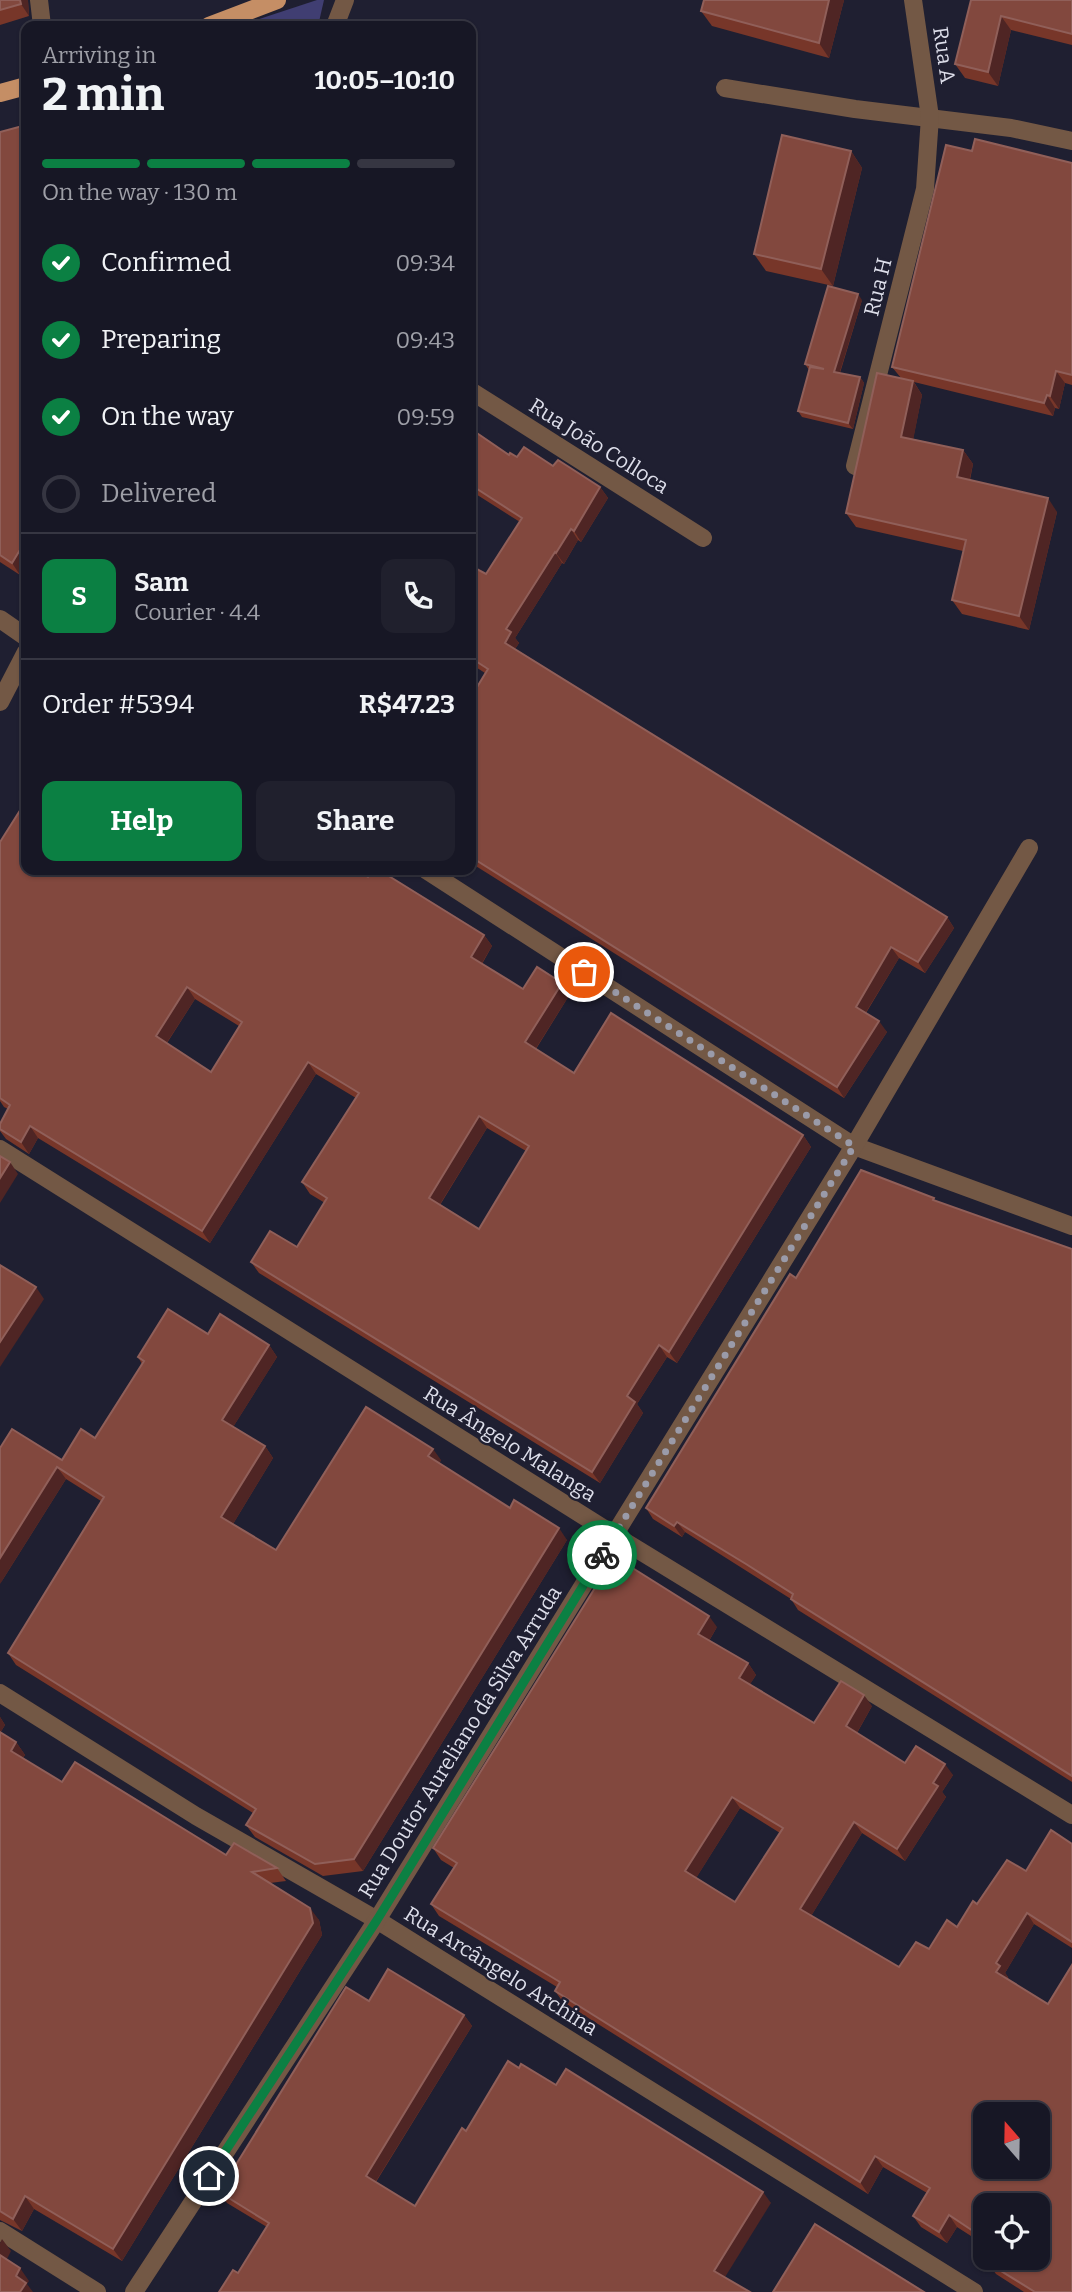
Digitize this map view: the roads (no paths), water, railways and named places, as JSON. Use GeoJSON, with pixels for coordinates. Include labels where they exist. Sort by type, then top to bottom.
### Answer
{"type":"FeatureCollection","features":[{"type":"Feature","properties":{"kind":"main road"},"geometry":{"type":"LineString","coordinates":[[222,21],[277,0]]}},
{"type":"Feature","properties":{"kind":"main road"},"geometry":{"type":"LineString","coordinates":[[0,93],[21,87]]}},
{"type":"Feature","properties":{"kind":"street"},"geometry":{"type":"LineString","coordinates":[[39,0],[41,21]]}},
{"type":"Feature","properties":{"kind":"street"},"geometry":{"type":"LineString","coordinates":[[337,21],[345,0]]}},
{"type":"Feature","properties":{"kind":"street","name":"Rua A"},"geometry":{"type":"LineString","coordinates":[[913,0],[930,117]]}},
{"type":"Feature","properties":{"kind":"street"},"geometry":{"type":"LineString","coordinates":[[725,88],[855,109],[1012,128],[1072,141]]}},
{"type":"Feature","properties":{"kind":"street","name":"Rua H"},"geometry":{"type":"LineString","coordinates":[[855,466],[925,189],[930,117]]}},
{"type":"Feature","properties":{"kind":"street","name":"Rua João Colloca"},"geometry":{"type":"LineString","coordinates":[[476,394],[703,538]]}},
{"type":"Feature","properties":{"kind":"street"},"geometry":{"type":"LineString","coordinates":[[0,619],[21,634]]}},
{"type":"Feature","properties":{"kind":"street"},"geometry":{"type":"LineString","coordinates":[[0,702],[21,662]]}},
{"type":"Feature","properties":{"kind":"street","name":"Rua Doutor Aureliano da Silva Arruda"},"geometry":{"type":"LineString","coordinates":[[134,2292],[377,1920],[854,1146],[1029,848]]}},
{"type":"Feature","properties":{"kind":"street"},"geometry":{"type":"LineString","coordinates":[[434,875],[854,1146],[1072,1226]]}},
{"type":"Feature","properties":{"kind":"street","name":"Rua Ângelo Malanga"},"geometry":{"type":"LineString","coordinates":[[0,1149],[614,1535],[1072,1815]]}},
{"type":"Feature","properties":{"kind":"street","name":"Rua Arcângelo Archina"},"geometry":{"type":"LineString","coordinates":[[0,1693],[196,1816],[377,1920],[974,2292]]}},
{"type":"Feature","properties":{"kind":"street"},"geometry":{"type":"LineString","coordinates":[[0,2231],[97,2292]]}}]}
